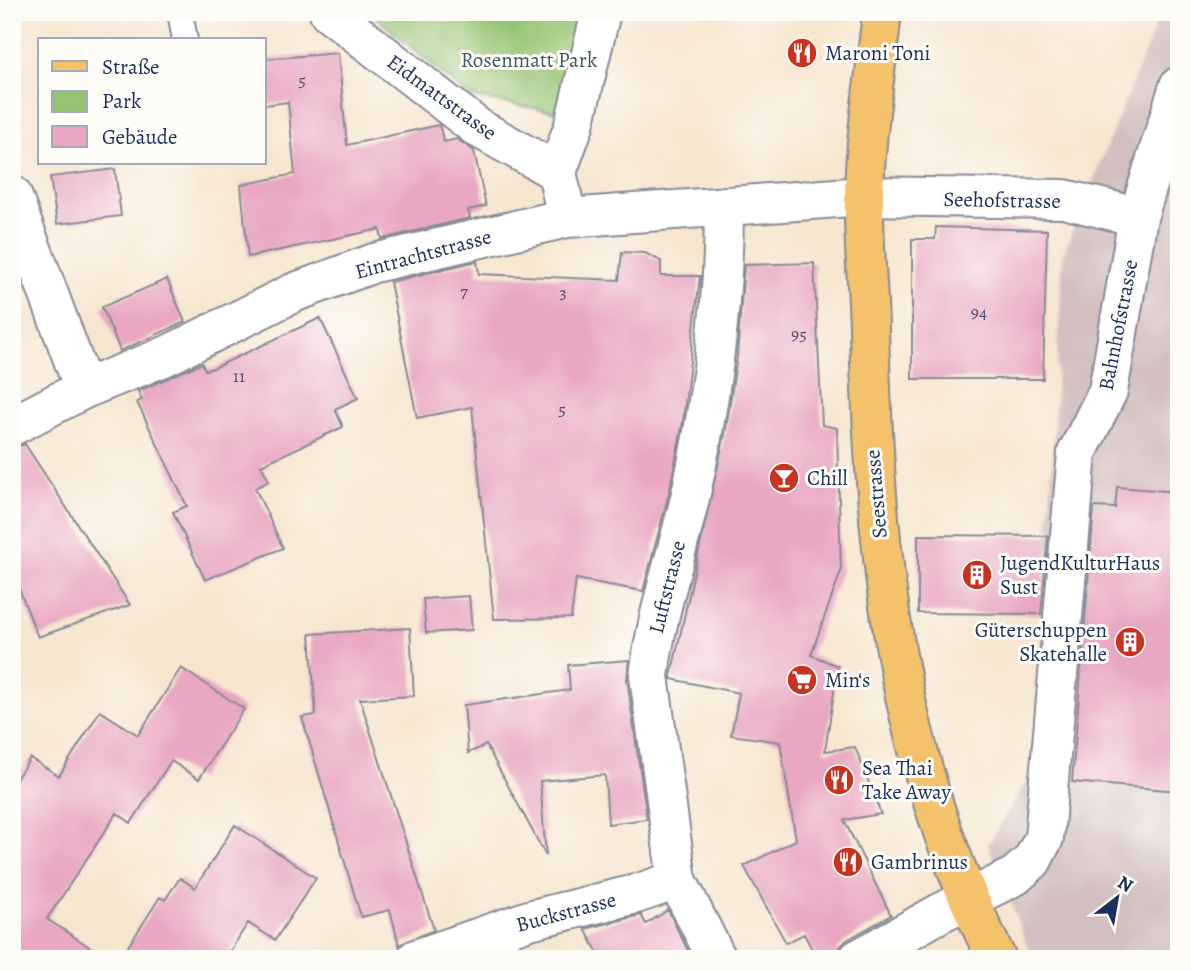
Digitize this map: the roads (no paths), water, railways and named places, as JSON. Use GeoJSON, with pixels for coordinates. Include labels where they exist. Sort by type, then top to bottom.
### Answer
{"type":"FeatureCollection","features":[{"type":"Feature","properties":{"kind":"main road","name":"Seestrasse"},"geometry":{"type":"LineString","coordinates":[[882,12],[864,196],[872,453],[882,562],[895,657],[928,792],[967,899],[997,959]]}},
{"type":"Feature","properties":{"kind":"street","name":"Eidmattstrasse"},"geometry":{"type":"LineString","coordinates":[[329,12],[478,128],[557,172]]}},
{"type":"Feature","properties":{"kind":"street"},"geometry":{"type":"LineString","coordinates":[[567,218],[557,172],[574,125],[601,12]]}},
{"type":"Feature","properties":{"kind":"street","name":"Bahnhofstrasse"},"geometry":{"type":"LineString","coordinates":[[858,959],[967,899],[1015,876],[1032,861],[1044,838],[1077,453],[1108,391],[1138,217],[1179,86]]}},
{"type":"Feature","properties":{"kind":"street"},"geometry":{"type":"LineString","coordinates":[[12,195],[84,389]]}},
{"type":"Feature","properties":{"kind":"street","name":"Eintrachtstrasse"},"geometry":{"type":"LineString","coordinates":[[12,426],[84,389],[166,356],[293,293],[374,263],[567,218],[864,196]]}},
{"type":"Feature","properties":{"kind":"street","name":"Seehofstrasse"},"geometry":{"type":"LineString","coordinates":[[864,196],[1065,199],[1138,217]]}},
{"type":"Feature","properties":{"kind":"street","name":"Luftstrasse"},"geometry":{"type":"LineString","coordinates":[[717,959],[677,880],[649,676],[652,644],[690,499],[713,380],[720,323],[724,206]]}},
{"type":"Feature","properties":{"kind":"street","name":"Buckstrasse"},"geometry":{"type":"LineString","coordinates":[[416,959],[529,920],[636,894],[677,880]]}},
{"type":"Feature","properties":{"kind":"lane"},"geometry":{"type":"LineString","coordinates":[[180,12],[186,38]]}},
{"type":"Feature","properties":{"kind":"place","name":"Maroni Toni"},"geometry":{"type":"Point","coordinates":[802,53]}},
{"type":"Feature","properties":{"kind":"place","name":"Chill"},"geometry":{"type":"Point","coordinates":[784,478]}},
{"type":"Feature","properties":{"kind":"place","name":"JugendKulturHaus Sust"},"geometry":{"type":"Point","coordinates":[977,575]}},
{"type":"Feature","properties":{"kind":"place","name":"Güterschuppen Skatehalle"},"geometry":{"type":"Point","coordinates":[1130,642]}},
{"type":"Feature","properties":{"kind":"place","name":"Min‘s"},"geometry":{"type":"Point","coordinates":[802,680]}},
{"type":"Feature","properties":{"kind":"place","name":"Sea Thai Take Away"},"geometry":{"type":"Point","coordinates":[839,780]}},
{"type":"Feature","properties":{"kind":"place","name":"Gambrinus"},"geometry":{"type":"Point","coordinates":[848,862]}},
{"type":"Feature","properties":{"kind":"park label","name":"Rosenmatt Park"},"geometry":{"type":"Point","coordinates":[529,60]}}]}
